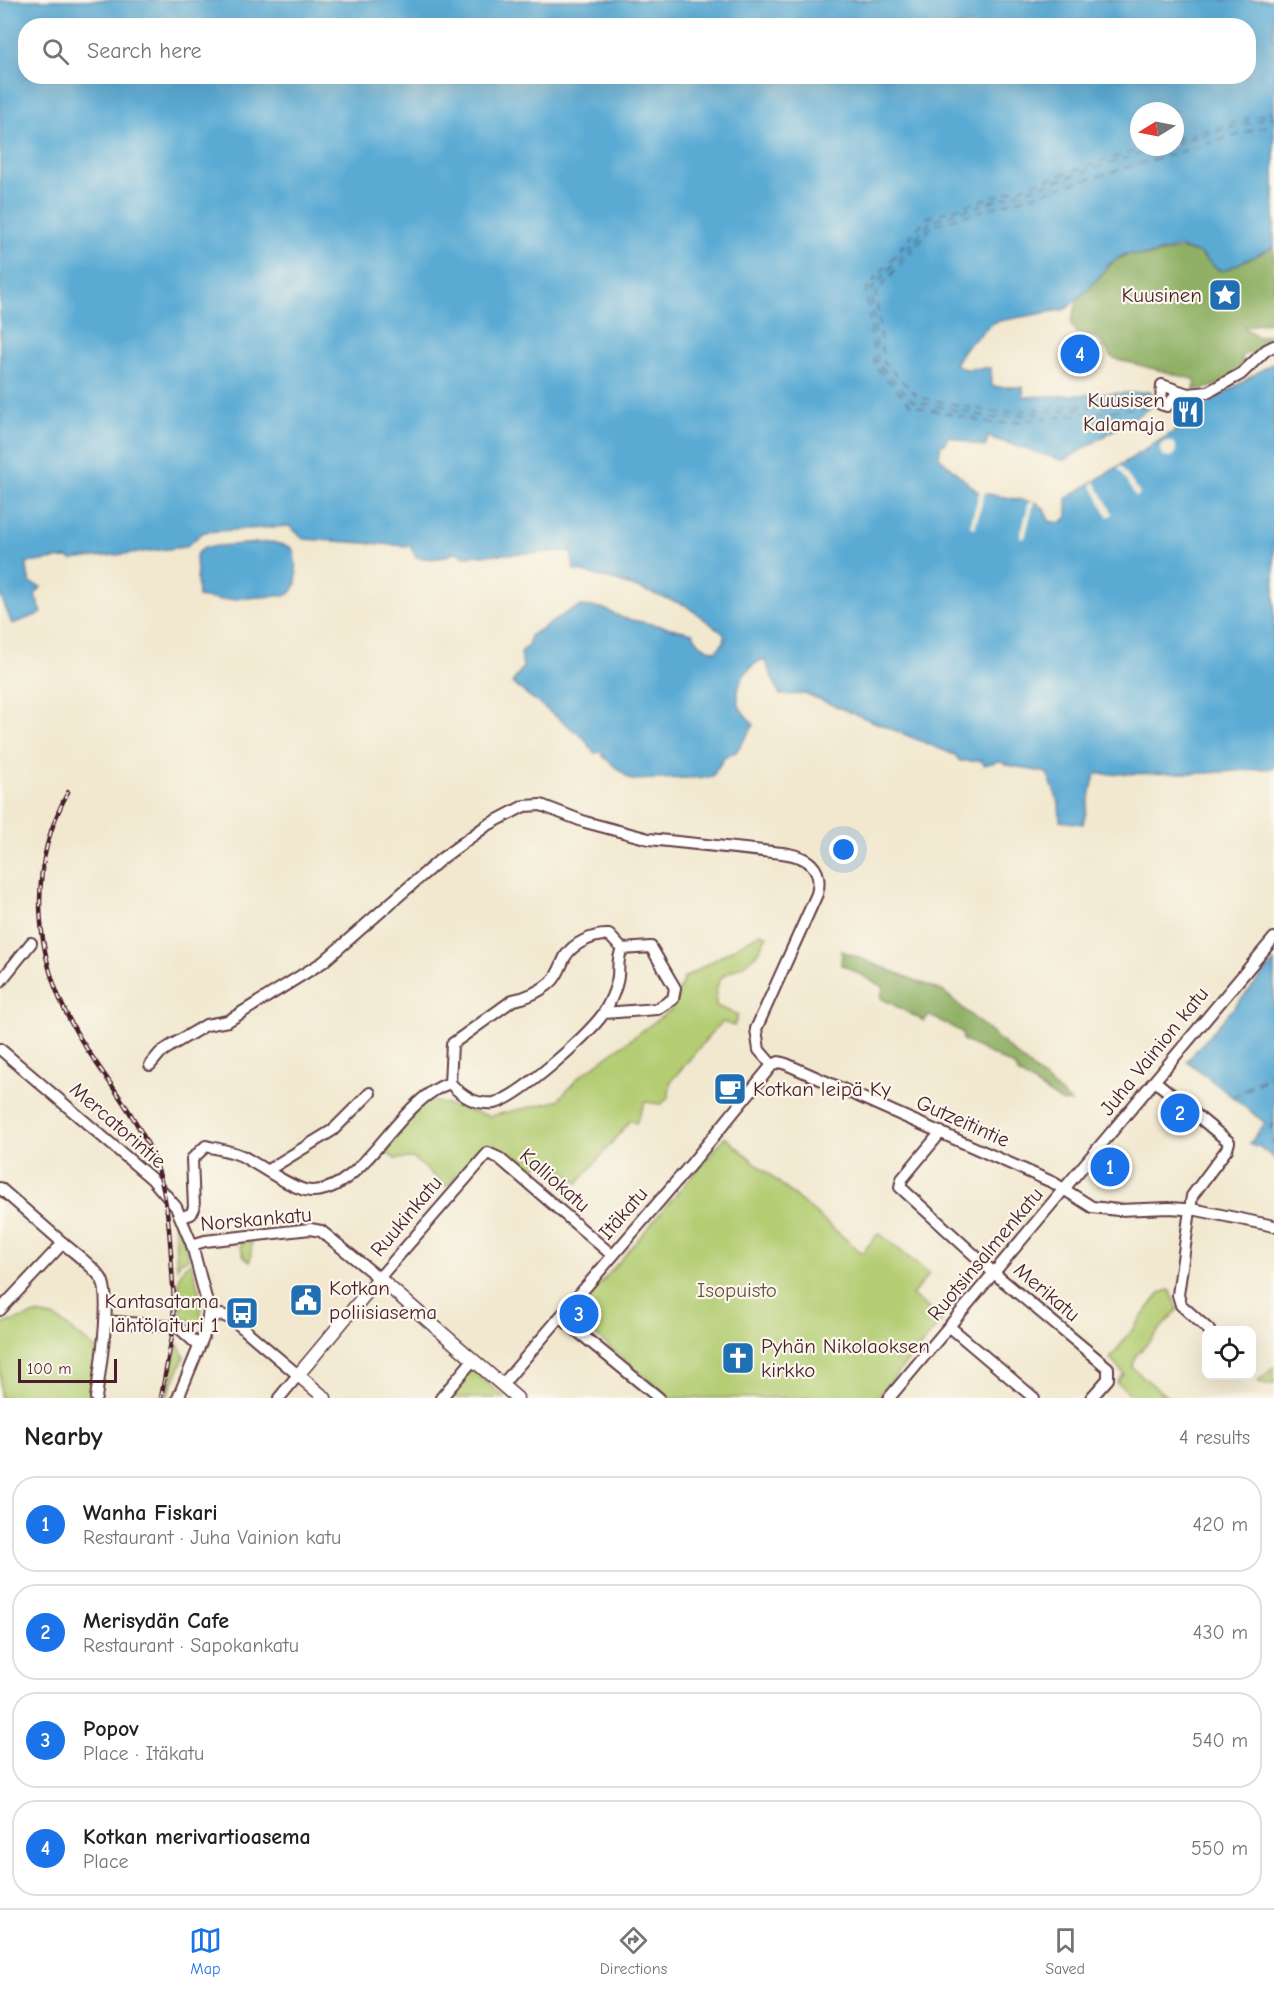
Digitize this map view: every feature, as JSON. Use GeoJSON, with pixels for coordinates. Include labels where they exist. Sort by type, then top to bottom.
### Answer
{"type":"FeatureCollection","features":[{"type":"Feature","properties":{"kind":"main road"},"geometry":{"type":"LineString","coordinates":[[379,1278],[517,1398]]}},
{"type":"Feature","properties":{"kind":"main road","name":"Ruukinkatu"},"geometry":{"type":"LineString","coordinates":[[298,1375],[379,1278]]}},
{"type":"Feature","properties":{"kind":"main road"},"geometry":{"type":"LineString","coordinates":[[298,1375],[325,1398]]}},
{"type":"Feature","properties":{"kind":"street"},"geometry":{"type":"LineString","coordinates":[[1179,392],[1200,394],[1208,392],[1241,374],[1259,356],[1274,346]]}},
{"type":"Feature","properties":{"kind":"street"},"geometry":{"type":"LineString","coordinates":[[150,1065],[160,1053],[172,1045],[206,1025],[228,1021],[322,962],[441,859],[486,826],[524,806],[541,805],[585,822],[649,839],[802,856],[813,863],[820,882],[817,894],[758,1023],[756,1043],[772,1065]]}},
{"type":"Feature","properties":{"kind":"street"},"geometry":{"type":"LineString","coordinates":[[597,935],[609,935],[622,949],[617,959],[618,978],[604,1014],[519,1092],[495,1102],[477,1102],[460,1094],[450,1083],[452,1044],[513,1000],[525,998],[553,981],[567,954],[577,946],[597,935]]}},
{"type":"Feature","properties":{"kind":"street","name":"Juha Vainion katu"},"geometry":{"type":"LineString","coordinates":[[1064,1190],[1274,938]]}},
{"type":"Feature","properties":{"kind":"street"},"geometry":{"type":"LineString","coordinates":[[0,982],[31,943]]}},
{"type":"Feature","properties":{"kind":"street"},"geometry":{"type":"LineString","coordinates":[[604,1014],[657,1009],[673,999],[675,988],[655,950],[651,947],[622,949]]}},
{"type":"Feature","properties":{"kind":"street","name":"Mercatorintie"},"geometry":{"type":"LineString","coordinates":[[0,1049],[169,1196],[182,1217],[192,1245],[208,1299],[209,1317]]}},
{"type":"Feature","properties":{"kind":"street","name":"Gutzeitintie"},"geometry":{"type":"LineString","coordinates":[[772,1065],[779,1062],[787,1064],[941,1132],[1064,1190],[1092,1207],[1106,1210],[1189,1209],[1274,1226]]}},
{"type":"Feature","properties":{"kind":"street","name":"Itäkatu"},"geometry":{"type":"LineString","coordinates":[[502,1385],[772,1065]]}},
{"type":"Feature","properties":{"kind":"street"},"geometry":{"type":"LineString","coordinates":[[1155,1081],[1229,1142],[1227,1149],[1192,1196],[1189,1209],[1178,1295],[1181,1305],[1205,1326]]}},
{"type":"Feature","properties":{"kind":"street"},"geometry":{"type":"LineString","coordinates":[[182,1217],[191,1214],[194,1208],[192,1159],[198,1150],[206,1146],[239,1155],[298,1189],[312,1191],[330,1188],[346,1179],[365,1162],[419,1099],[437,1087],[450,1083]]}},
{"type":"Feature","properties":{"kind":"street"},"geometry":{"type":"LineString","coordinates":[[268,1170],[333,1130],[370,1093]]}},
{"type":"Feature","properties":{"kind":"street","name":"Merikatu"},"geometry":{"type":"LineString","coordinates":[[941,1132],[902,1179],[900,1187],[995,1274],[1108,1368],[1108,1379],[1091,1398]]}},
{"type":"Feature","properties":{"kind":"street","name":"Ruukinkatu"},"geometry":{"type":"LineString","coordinates":[[379,1278],[483,1156],[488,1153],[499,1158]]}},
{"type":"Feature","properties":{"kind":"street","name":"Kalliokatu"},"geometry":{"type":"LineString","coordinates":[[499,1158],[612,1255]]}},
{"type":"Feature","properties":{"kind":"street"},"geometry":{"type":"LineString","coordinates":[[0,1188],[101,1278],[105,1291],[105,1321],[96,1398]]}},
{"type":"Feature","properties":{"kind":"street","name":"Ruotsinsalmenkatu"},"geometry":{"type":"LineString","coordinates":[[894,1396],[1064,1190]]}},
{"type":"Feature","properties":{"kind":"street","name":"Norskankatu"},"geometry":{"type":"LineString","coordinates":[[192,1245],[205,1241],[299,1231],[321,1231],[379,1278]]}},
{"type":"Feature","properties":{"kind":"street"},"geometry":{"type":"LineString","coordinates":[[0,1310],[63,1243]]}},
{"type":"Feature","properties":{"kind":"street"},"geometry":{"type":"LineString","coordinates":[[178,1398],[206,1330],[209,1317],[222,1315],[232,1319],[298,1375]]}},
{"type":"Feature","properties":{"kind":"street"},"geometry":{"type":"LineString","coordinates":[[561,1317],[659,1398]]}},
{"type":"Feature","properties":{"kind":"street"},"geometry":{"type":"LineString","coordinates":[[105,1321],[178,1327],[199,1346]]}},
{"type":"Feature","properties":{"kind":"street"},"geometry":{"type":"LineString","coordinates":[[950,1327],[1034,1398]]}},
{"type":"Feature","properties":{"kind":"street"},"geometry":{"type":"LineString","coordinates":[[441,1398],[473,1360]]}},
{"type":"Feature","properties":{"kind":"street","name":"Ruukinkatu"},"geometry":{"type":"LineString","coordinates":[[279,1398],[298,1375]]}},
{"type":"Feature","properties":{"kind":"green space"},"geometry":{"type":"Polygon","coordinates":[[[1274,247],[1274,321],[1244,327],[1258,337],[1272,334],[1252,356],[1248,352],[1241,358],[1246,363],[1241,368],[1229,378],[1208,388],[1194,389],[1196,380],[1113,358],[1098,338],[1076,333],[1071,323],[1078,300],[1115,260],[1129,254],[1147,256],[1182,249],[1199,253],[1218,270],[1225,270],[1274,247]]]}},
{"type":"Feature","properties":{"kind":"green space"},"geometry":{"type":"Polygon","coordinates":[[[760,933],[767,936],[756,955],[726,974],[718,984],[716,1006],[738,1015],[734,1026],[723,1022],[715,1029],[671,1081],[668,1098],[661,1104],[645,1102],[636,1123],[631,1120],[578,1183],[553,1162],[544,1159],[529,1175],[493,1145],[481,1146],[447,1187],[413,1158],[395,1159],[385,1151],[425,1099],[490,1116],[557,1101],[579,1077],[672,1009],[684,978],[760,933]]]}},
{"type":"Feature","properties":{"kind":"green space"},"geometry":{"type":"Polygon","coordinates":[[[842,951],[944,992],[1071,1102],[1063,1103],[1019,1074],[1014,1066],[963,1040],[962,1032],[929,1015],[924,1021],[881,998],[883,987],[841,964],[842,951]]]}},
{"type":"Feature","properties":{"kind":"green space","name":"Isopuisto"},"geometry":{"type":"Polygon","coordinates":[[[725,1137],[862,1253],[879,1233],[929,1274],[912,1295],[943,1320],[876,1398],[670,1398],[573,1316],[725,1137]]]}},
{"type":"Feature","properties":{"kind":"green space"},"geometry":{"type":"Polygon","coordinates":[[[174,1215],[189,1258],[180,1262],[177,1268],[174,1215]]]}},
{"type":"Feature","properties":{"kind":"green space"},"geometry":{"type":"Polygon","coordinates":[[[252,1240],[250,1262],[244,1257],[240,1244],[252,1240]]]}},
{"type":"Feature","properties":{"kind":"green space"},"geometry":{"type":"Polygon","coordinates":[[[191,1262],[201,1297],[201,1320],[196,1324],[182,1317],[179,1294],[181,1272],[191,1262]]]}},
{"type":"Feature","properties":{"kind":"green space"},"geometry":{"type":"Polygon","coordinates":[[[1170,1290],[1178,1309],[1136,1356],[1132,1367],[1168,1398],[1135,1398],[1117,1383],[1124,1374],[1110,1359],[1160,1293],[1170,1290]]]}},
{"type":"Feature","properties":{"kind":"green space"},"geometry":{"type":"Polygon","coordinates":[[[36,1314],[56,1318],[96,1349],[89,1398],[0,1398],[0,1325],[36,1314]]]}},
{"type":"Feature","properties":{"kind":"green space"},"geometry":{"type":"Polygon","coordinates":[[[178,1344],[184,1357],[166,1398],[178,1344]]]}},
{"type":"Feature","properties":{"kind":"green space"},"geometry":{"type":"Polygon","coordinates":[[[1274,1367],[1274,1384],[1265,1385],[1258,1381],[1274,1367]]]}},
{"type":"Feature","properties":{"kind":"green space"},"geometry":{"type":"Polygon","coordinates":[[[471,1369],[505,1398],[447,1398],[471,1369]]]}},
{"type":"Feature","properties":{"kind":"water"},"geometry":{"type":"Polygon","coordinates":[[[0,0],[1274,0],[1274,247],[1223,271],[1216,268],[1201,254],[1179,247],[1149,255],[1125,254],[1109,264],[1090,288],[1066,309],[994,322],[964,349],[955,364],[964,369],[991,368],[992,387],[1023,387],[1024,397],[1151,392],[1151,407],[1064,461],[988,437],[985,447],[948,436],[945,444],[941,444],[939,457],[978,492],[1037,503],[1044,509],[1049,521],[1060,523],[1067,517],[1067,498],[1193,420],[1209,403],[1274,362],[1274,768],[1207,773],[1095,774],[1083,824],[1060,821],[1059,803],[1047,773],[1000,761],[984,765],[982,761],[960,761],[955,755],[806,694],[780,695],[764,659],[747,671],[738,690],[740,708],[754,725],[736,752],[724,758],[712,777],[631,780],[603,756],[602,752],[594,753],[584,738],[512,683],[523,667],[521,652],[528,646],[530,636],[571,610],[582,606],[602,608],[623,618],[693,633],[702,645],[716,651],[724,642],[724,634],[685,605],[617,581],[574,570],[571,551],[464,556],[456,552],[437,558],[427,558],[416,557],[410,546],[304,539],[289,526],[204,532],[185,547],[26,563],[30,583],[41,587],[35,595],[42,613],[12,624],[0,594],[0,0]]]}},
{"type":"Feature","properties":{"kind":"water"},"geometry":{"type":"Polygon","coordinates":[[[272,542],[290,547],[294,552],[296,581],[288,595],[220,600],[198,597],[196,555],[204,547],[272,542]]]}},
{"type":"Feature","properties":{"kind":"water"},"geometry":{"type":"Polygon","coordinates":[[[1274,962],[1274,1158],[1257,1145],[1255,1147],[1250,1143],[1265,1123],[1187,1061],[1274,962]]]}},
{"type":"Feature","properties":{"kind":"pier"},"geometry":{"type":"Polygon","coordinates":[[[1168,441],[1176,449],[1168,457],[1160,449],[1168,441]]]}},
{"type":"Feature","properties":{"kind":"pier"},"geometry":{"type":"Polygon","coordinates":[[[1121,466],[1140,494],[1136,497],[1118,468],[1121,466]]]}},
{"type":"Feature","properties":{"kind":"pier"},"geometry":{"type":"Polygon","coordinates":[[[1095,482],[1113,514],[1108,517],[1091,484],[1095,482]]]}},
{"type":"Feature","properties":{"kind":"pier"},"geometry":{"type":"Polygon","coordinates":[[[980,490],[985,492],[975,528],[970,526],[980,490]]]}},
{"type":"Feature","properties":{"kind":"pier"},"geometry":{"type":"Polygon","coordinates":[[[1029,502],[1034,502],[1025,538],[1020,537],[1029,502]]]}},
{"type":"Feature","properties":{"kind":"ferry route"},"geometry":{"type":"LineString","coordinates":[[1184,136],[1274,111]]}},
{"type":"Feature","properties":{"kind":"ferry route"},"geometry":{"type":"LineString","coordinates":[[1184,141],[1274,116]]}},
{"type":"Feature","properties":{"kind":"ferry route"},"geometry":{"type":"LineString","coordinates":[[1152,400],[1145,398],[998,413],[918,397],[883,362],[876,293],[933,225],[1274,124]]}},
{"type":"Feature","properties":{"kind":"ferry route"},"geometry":{"type":"LineString","coordinates":[[1130,152],[926,218],[866,290],[875,366],[911,405],[994,424],[1145,407],[1151,401]]}},
{"type":"Feature","properties":{"kind":"ferry route"},"geometry":{"type":"LineString","coordinates":[[1133,156],[931,221],[871,290],[878,364],[913,401],[994,418],[1151,401]]}},
{"type":"Feature","properties":{"kind":"ferry route"},"geometry":{"type":"LineString","coordinates":[[1233,1097],[1274,1071]]}},
{"type":"Feature","properties":{"kind":"ferry route"},"geometry":{"type":"LineString","coordinates":[[1244,1091],[1274,1075]]}},
{"type":"Feature","properties":{"kind":"ferry route"},"geometry":{"type":"LineString","coordinates":[[1270,1129],[1274,1123]]}},
{"type":"Feature","properties":{"kind":"ferry route"},"geometry":{"type":"LineString","coordinates":[[1271,1143],[1274,1139]]}},
{"type":"Feature","properties":{"kind":"railway"},"geometry":{"type":"LineString","coordinates":[[68,792],[55,821],[46,852],[41,883],[40,914],[44,945],[63,1006],[78,1035],[135,1121],[158,1168],[166,1205],[174,1299]]}},
{"type":"Feature","properties":{"kind":"railway"},"geometry":{"type":"LineString","coordinates":[[161,1398],[173,1331],[174,1291]]}},
{"type":"Feature","properties":{"kind":"place","name":"Kuusinen"},"geometry":{"type":"Point","coordinates":[1225,295]}},
{"type":"Feature","properties":{"kind":"place","name":"Kotkan merivartioasema"},"geometry":{"type":"Point","coordinates":[1080,354]}},
{"type":"Feature","properties":{"kind":"place","name":"Kuusisen Kalamaja"},"geometry":{"type":"Point","coordinates":[1188,412]}},
{"type":"Feature","properties":{"kind":"place","name":"Kotkan leipä Ky"},"geometry":{"type":"Point","coordinates":[730,1089]}},
{"type":"Feature","properties":{"kind":"place","name":"Merisydän Cafe"},"geometry":{"type":"Point","coordinates":[1180,1113]}},
{"type":"Feature","properties":{"kind":"place","name":"Wanha Fiskari"},"geometry":{"type":"Point","coordinates":[1110,1167]}},
{"type":"Feature","properties":{"kind":"place","name":"Kotkan poliisiasema"},"geometry":{"type":"Point","coordinates":[306,1300]}},
{"type":"Feature","properties":{"kind":"place","name":"Kantasatama lähtölaituri 1"},"geometry":{"type":"Point","coordinates":[242,1313]}},
{"type":"Feature","properties":{"kind":"place","name":"Popov"},"geometry":{"type":"Point","coordinates":[579,1314]}},
{"type":"Feature","properties":{"kind":"place","name":"Pyhän Nikolaoksen kirkko"},"geometry":{"type":"Point","coordinates":[738,1358]}}]}
